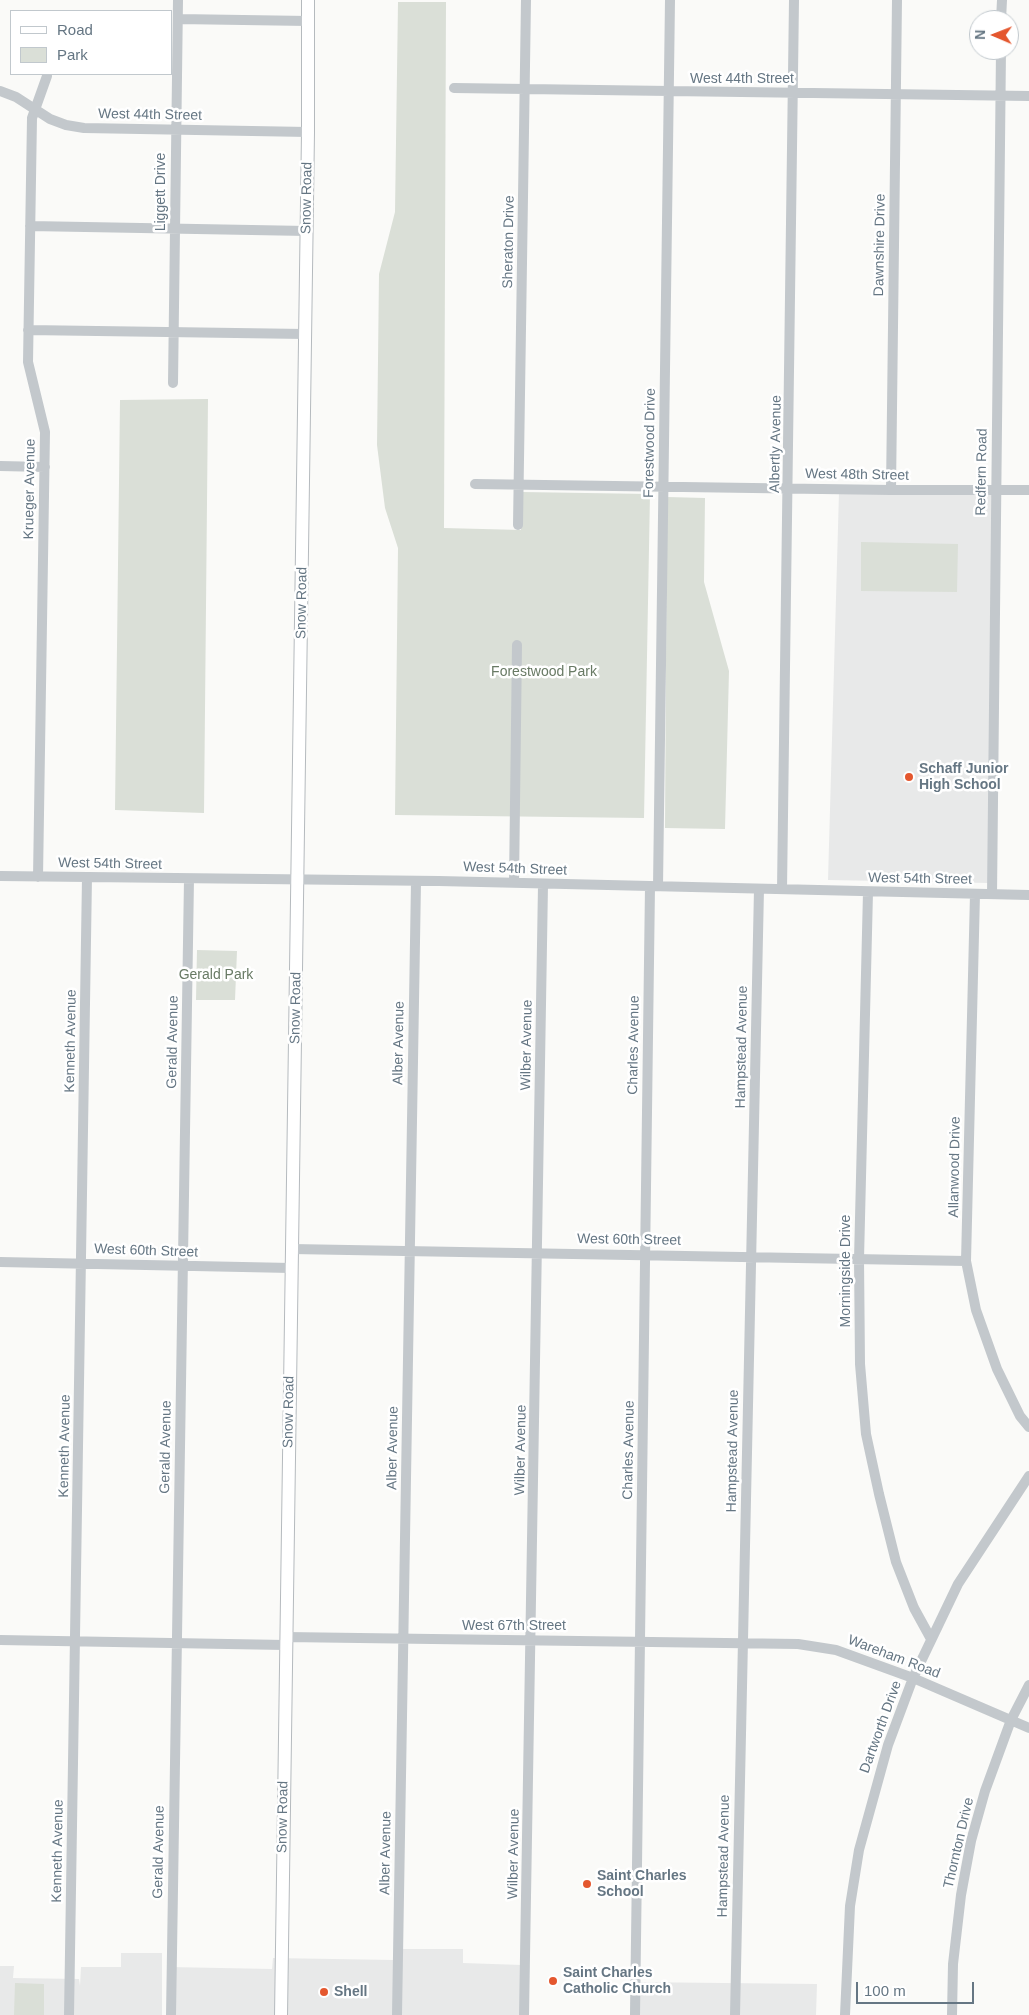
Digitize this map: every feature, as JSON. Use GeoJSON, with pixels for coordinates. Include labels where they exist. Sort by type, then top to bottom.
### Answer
{"type":"FeatureCollection","features":[{"type":"Feature","properties":{"kind":"main road","name":"Snow Road"},"geometry":{"type":"LineString","coordinates":[[281,2015],[307,232],[308,0]]}},
{"type":"Feature","properties":{"kind":"street","name":"Liggett Drive"},"geometry":{"type":"LineString","coordinates":[[173,384],[178,0]]}},
{"type":"Feature","properties":{"kind":"street","name":"Sheraton Drive"},"geometry":{"type":"LineString","coordinates":[[518,525],[526,0]]}},
{"type":"Feature","properties":{"kind":"street","name":"Forestwood Drive"},"geometry":{"type":"LineString","coordinates":[[654,886],[670,0]]}},
{"type":"Feature","properties":{"kind":"street","name":"Albertly Avenue"},"geometry":{"type":"LineString","coordinates":[[782,889],[789,488],[794,0]]}},
{"type":"Feature","properties":{"kind":"street","name":"Dawnshire Drive"},"geometry":{"type":"LineString","coordinates":[[891,490],[897,0]]}},
{"type":"Feature","properties":{"kind":"street"},"geometry":{"type":"LineString","coordinates":[[178,20],[308,21]]}},
{"type":"Feature","properties":{"kind":"street","name":"Redfern Road"},"geometry":{"type":"LineString","coordinates":[[992,894],[1001,60]]}},
{"type":"Feature","properties":{"kind":"street","name":"Krueger Avenue"},"geometry":{"type":"LineString","coordinates":[[38,877],[45,432],[28,362],[28,330],[32,118],[47,76]]}},
{"type":"Feature","properties":{"kind":"street","name":"West 44th Street"},"geometry":{"type":"LineString","coordinates":[[454,88],[1029,96]]}},
{"type":"Feature","properties":{"kind":"street","name":"West 44th Street"},"geometry":{"type":"LineString","coordinates":[[0,91],[35,107],[50,118],[66,125],[308,132]]}},
{"type":"Feature","properties":{"kind":"street"},"geometry":{"type":"LineString","coordinates":[[30,226],[307,232]]}},
{"type":"Feature","properties":{"kind":"street"},"geometry":{"type":"LineString","coordinates":[[28,330],[305,334]]}},
{"type":"Feature","properties":{"kind":"street"},"geometry":{"type":"LineString","coordinates":[[0,466],[44,468]]}},
{"type":"Feature","properties":{"kind":"street","name":"West 48th Street"},"geometry":{"type":"LineString","coordinates":[[475,484],[1029,490]]}},
{"type":"Feature","properties":{"kind":"street"},"geometry":{"type":"LineString","coordinates":[[514,883],[517,645]]}},
{"type":"Feature","properties":{"kind":"street","name":"West 54th Street"},"geometry":{"type":"LineString","coordinates":[[0,876],[514,883],[1029,895]]}},
{"type":"Feature","properties":{"kind":"street","name":"Kenneth Avenue"},"geometry":{"type":"LineString","coordinates":[[68,2015],[88,877]]}},
{"type":"Feature","properties":{"kind":"street","name":"Gerald Avenue"},"geometry":{"type":"LineString","coordinates":[[170,2015],[190,879]]}},
{"type":"Feature","properties":{"kind":"street","name":"Alber Avenue"},"geometry":{"type":"LineString","coordinates":[[397,2015],[416,882]]}},
{"type":"Feature","properties":{"kind":"street","name":"Wilber Avenue"},"geometry":{"type":"LineString","coordinates":[[524,2015],[532,1639],[543,885]]}},
{"type":"Feature","properties":{"kind":"street","name":"Charles Avenue"},"geometry":{"type":"LineString","coordinates":[[635,2015],[645,1254],[654,886]]}},
{"type":"Feature","properties":{"kind":"street","name":"Hampstead Avenue"},"geometry":{"type":"LineString","coordinates":[[735,2015],[759,889]]}},
{"type":"Feature","properties":{"kind":"street","name":"Morningside Drive"},"geometry":{"type":"LineString","coordinates":[[868,892],[859,1259],[860,1364],[866,1434],[896,1562],[914,1608],[931,1639]]}},
{"type":"Feature","properties":{"kind":"street","name":"Allanwood Drive"},"geometry":{"type":"LineString","coordinates":[[974,894],[966,1261],[976,1310],[997,1369],[1020,1416],[1029,1427]]}},
{"type":"Feature","properties":{"kind":"street","name":"West 60th Street"},"geometry":{"type":"LineString","coordinates":[[292,1249],[966,1261]]}},
{"type":"Feature","properties":{"kind":"street","name":"West 60th Street"},"geometry":{"type":"LineString","coordinates":[[0,1262],[291,1268]]}},
{"type":"Feature","properties":{"kind":"street","name":"Dartworth Drive"},"geometry":{"type":"LineString","coordinates":[[846,2015],[847,1947],[859,1850],[879,1773],[913,1678],[958,1584],[1029,1476]]}},
{"type":"Feature","properties":{"kind":"street","name":"West 67th Street"},"geometry":{"type":"LineString","coordinates":[[0,1640],[176,1643],[532,1639],[742,1643]]}},
{"type":"Feature","properties":{"kind":"street","name":"Wareham Road"},"geometry":{"type":"LineString","coordinates":[[742,1643],[798,1644],[836,1650],[913,1678],[1029,1728]]}},
{"type":"Feature","properties":{"kind":"street","name":"Thornton Drive"},"geometry":{"type":"LineString","coordinates":[[952,2015],[953,1964],[961,1895],[972,1841],[984,1791],[1011,1720],[1029,1685]]}},
{"type":"Feature","properties":{"kind":"shaded area"},"geometry":{"type":"Polygon","coordinates":[[[839,492],[992,492],[988,883],[828,880],[839,492]]]}},
{"type":"Feature","properties":{"kind":"shaded area"},"geometry":{"type":"Polygon","coordinates":[[[394,1949],[463,1949],[463,1963],[522,1965],[522,2015],[169,2015],[169,1967],[272,1969],[273,1958],[394,1960],[394,1949]]]}},
{"type":"Feature","properties":{"kind":"shaded area"},"geometry":{"type":"Polygon","coordinates":[[[121,1953],[162,1953],[162,2015],[0,2015],[0,1966],[14,1966],[13,1978],[79,1979],[80,1986],[81,1967],[121,1967],[121,1953]]]}},
{"type":"Feature","properties":{"kind":"shaded area"},"geometry":{"type":"Polygon","coordinates":[[[631,1982],[817,1984],[816,2015],[630,2015],[631,1982]]]}},
{"type":"Feature","properties":{"kind":"green space","name":"Forestwood Park"},"geometry":{"type":"Polygon","coordinates":[[[398,2],[446,2],[444,528],[521,530],[522,492],[650,494],[644,818],[395,815],[398,548],[385,508],[377,445],[379,274],[395,212],[398,2]]]}},
{"type":"Feature","properties":{"kind":"green space"},"geometry":{"type":"Polygon","coordinates":[[[208,399],[204,813],[115,810],[120,400],[208,399]]]}},
{"type":"Feature","properties":{"kind":"green space"},"geometry":{"type":"Polygon","coordinates":[[[667,497],[705,498],[704,582],[729,671],[725,829],[665,828],[667,497]]]}},
{"type":"Feature","properties":{"kind":"green space"},"geometry":{"type":"Polygon","coordinates":[[[861,542],[958,544],[957,592],[861,591],[861,542]]]}},
{"type":"Feature","properties":{"kind":"green space","name":"Gerald Park"},"geometry":{"type":"Polygon","coordinates":[[[197,950],[237,951],[235,1000],[196,1000],[197,950]]]}},
{"type":"Feature","properties":{"kind":"green space"},"geometry":{"type":"Polygon","coordinates":[[[15,1983],[44,1984],[44,2015],[14,2015],[15,1983]]]}},
{"type":"Feature","properties":{"kind":"place","name":"Schaff Junior High School"},"geometry":{"type":"Point","coordinates":[909,777]}},
{"type":"Feature","properties":{"kind":"place","name":"Saint Charles School"},"geometry":{"type":"Point","coordinates":[587,1884]}},
{"type":"Feature","properties":{"kind":"place","name":"Saint Charles Catholic Church"},"geometry":{"type":"Point","coordinates":[553,1981]}},
{"type":"Feature","properties":{"kind":"place","name":"Shell"},"geometry":{"type":"Point","coordinates":[324,1992]}}]}
